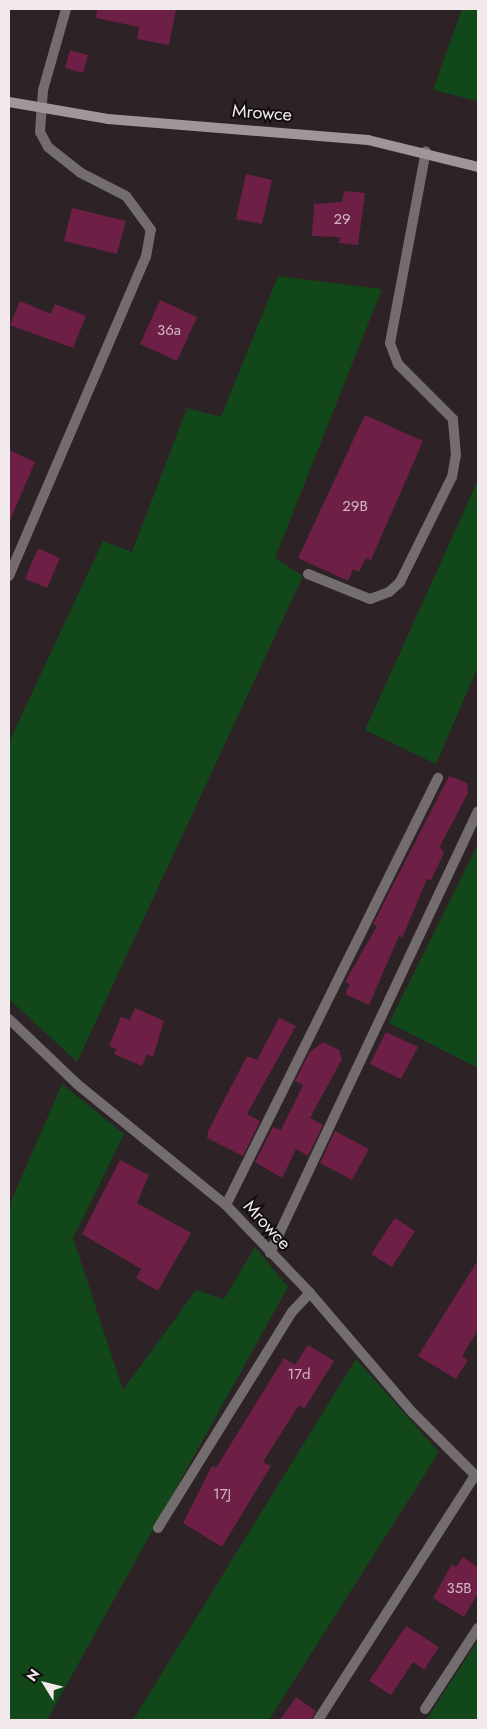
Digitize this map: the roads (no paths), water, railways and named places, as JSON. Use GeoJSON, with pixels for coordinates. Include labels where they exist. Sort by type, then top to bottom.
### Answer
{"type":"FeatureCollection","features":[{"type":"Feature","properties":{"kind":"street"},"geometry":{"type":"LineString","coordinates":[[9,576],[146,257],[151,230],[126,196],[81,172],[48,147],[40,132],[40,109],[66,9]]}},
{"type":"Feature","properties":{"kind":"street","name":"Mrowce"},"geometry":{"type":"LineString","coordinates":[[9,102],[40,109],[134,122],[319,133],[426,151],[478,167]]}},
{"type":"Feature","properties":{"kind":"street"},"geometry":{"type":"LineString","coordinates":[[308,574],[370,599],[390,592],[400,582],[452,477],[456,455],[453,419],[398,364],[390,343],[426,151]]}},
{"type":"Feature","properties":{"kind":"street"},"geometry":{"type":"LineString","coordinates":[[226,1205],[438,778]]}},
{"type":"Feature","properties":{"kind":"street"},"geometry":{"type":"LineString","coordinates":[[270,1253],[478,811]]}},
{"type":"Feature","properties":{"kind":"street","name":"Mrowce"},"geometry":{"type":"LineString","coordinates":[[9,1019],[77,1084],[226,1205],[310,1293],[412,1412],[477,1476]]}},
{"type":"Feature","properties":{"kind":"street"},"geometry":{"type":"LineString","coordinates":[[158,1528],[292,1312],[310,1293]]}},
{"type":"Feature","properties":{"kind":"street"},"geometry":{"type":"LineString","coordinates":[[318,1720],[477,1476]]}},
{"type":"Feature","properties":{"kind":"street"},"geometry":{"type":"LineString","coordinates":[[425,1709],[478,1628]]}}]}
